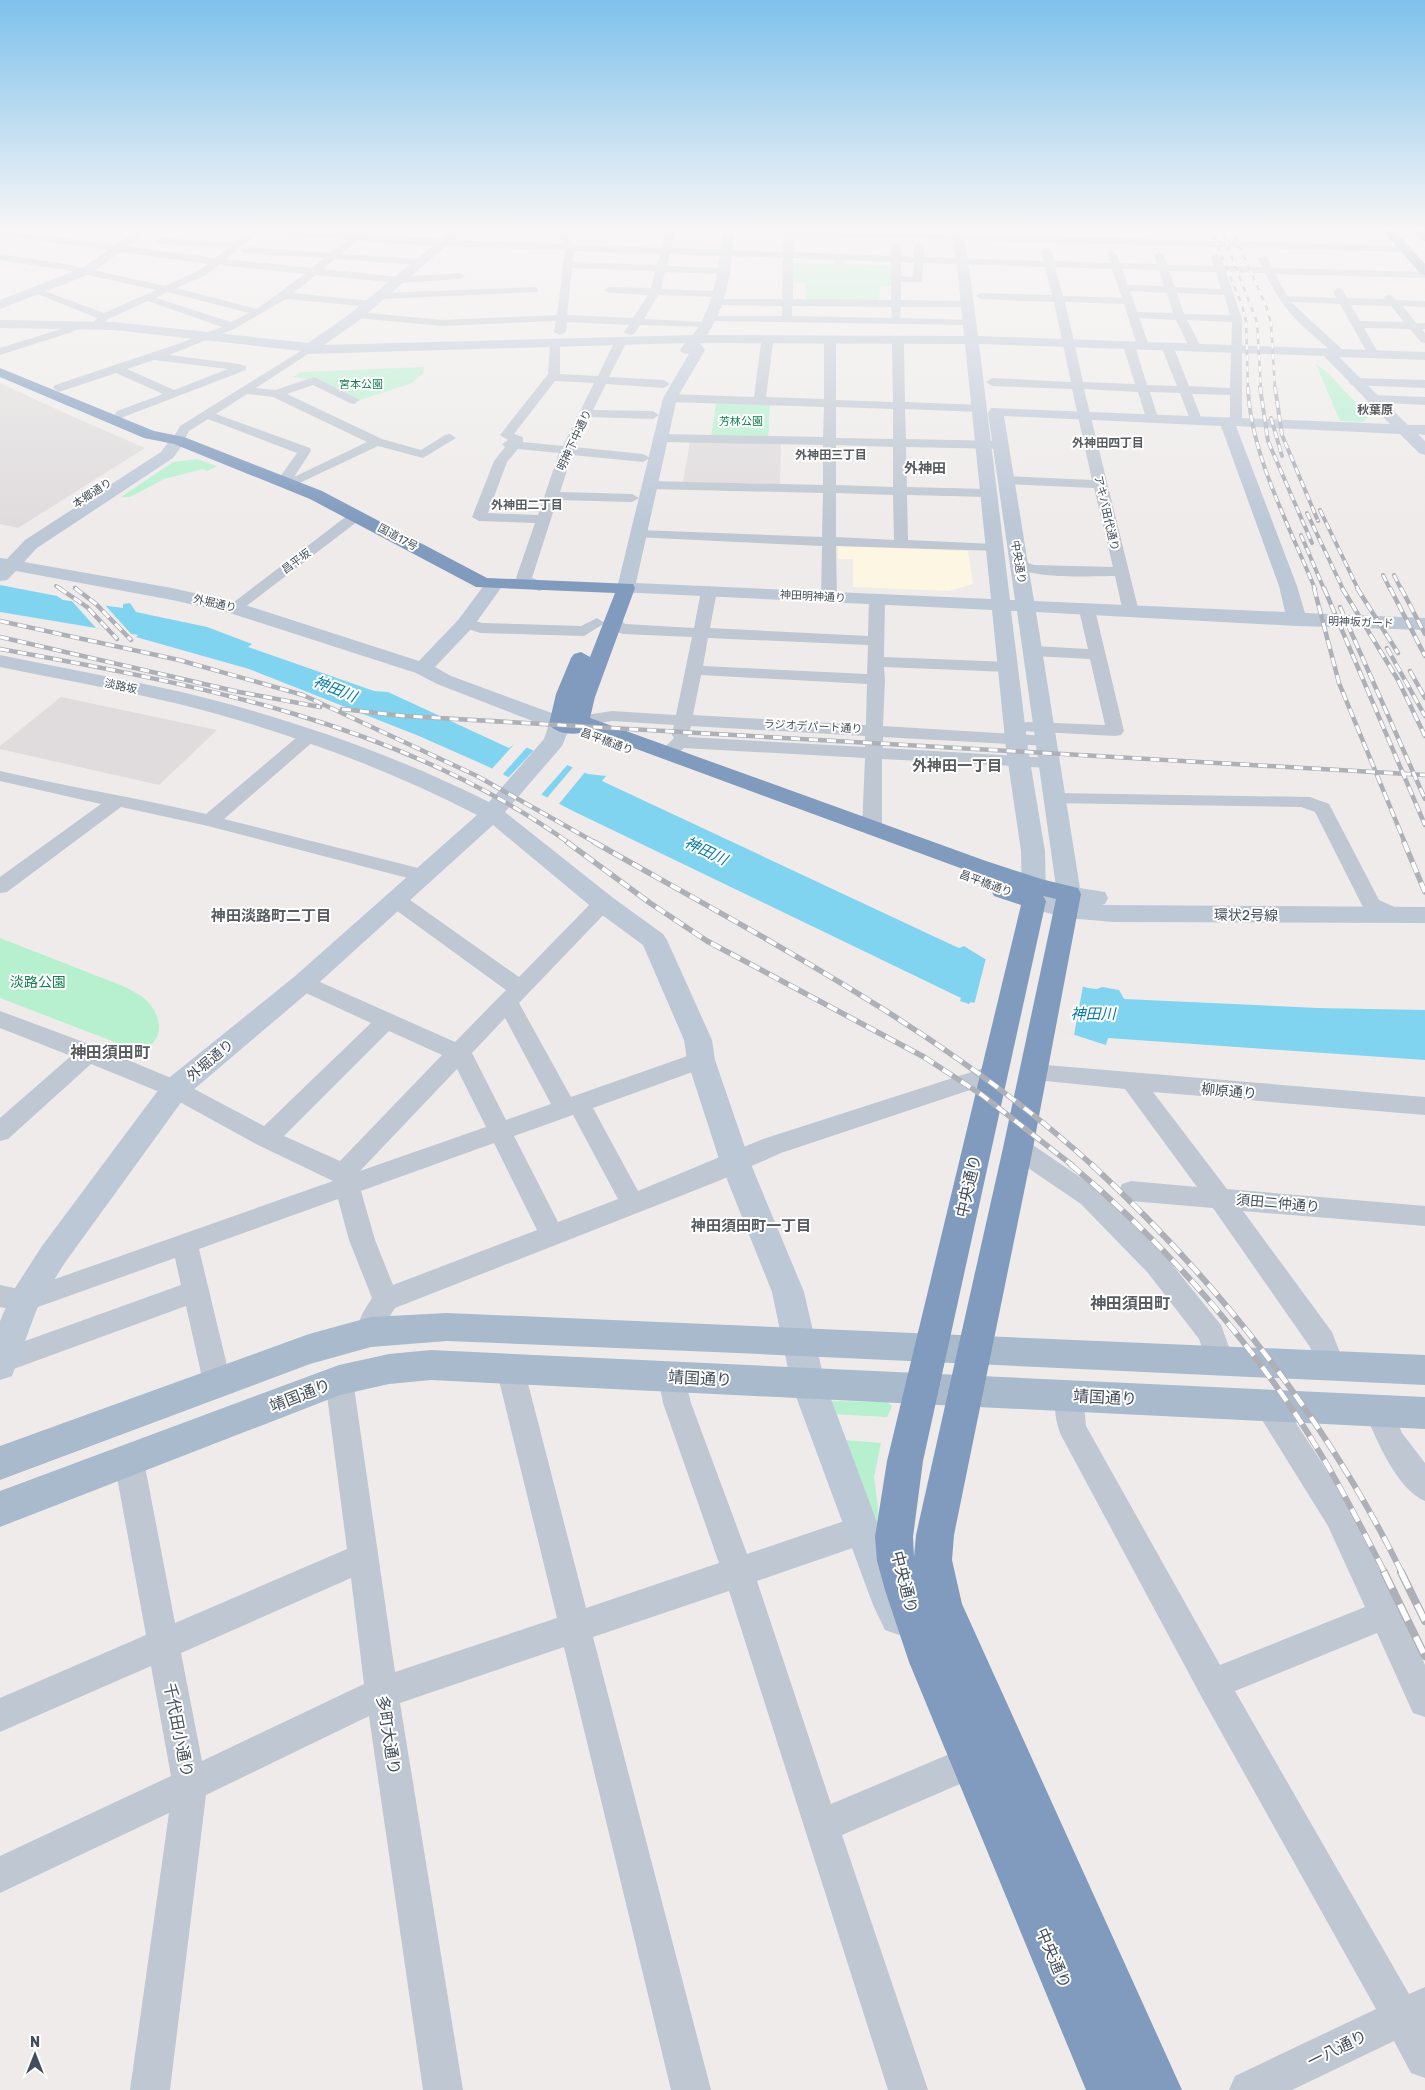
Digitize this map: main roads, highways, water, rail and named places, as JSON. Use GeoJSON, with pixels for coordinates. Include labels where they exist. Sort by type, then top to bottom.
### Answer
{"type":"FeatureCollection","features":[{"type":"Feature","properties":{"kind":"highway"},"geometry":{"type":"LineString","coordinates":[[0,363],[162,430],[178,440]]}},
{"type":"Feature","properties":{"kind":"highway"},"geometry":{"type":"LineString","coordinates":[[0,372],[150,435],[178,440]]}},
{"type":"Feature","properties":{"kind":"highway","name":"国道17号"},"geometry":{"type":"LineString","coordinates":[[178,440],[286,482],[357,515],[482,583],[494,585],[618,588]]}},
{"type":"Feature","properties":{"kind":"highway","name":"昌平橋通り"},"geometry":{"type":"LineString","coordinates":[[569,723],[585,697],[605,622],[618,588]]}},
{"type":"Feature","properties":{"kind":"highway","name":"昌平橋通り"},"geometry":{"type":"LineString","coordinates":[[569,723],[673,748],[1034,894]]}},
{"type":"Feature","properties":{"kind":"highway","name":"昌平橋通り"},"geometry":{"type":"LineString","coordinates":[[569,723],[1034,894]]}},
{"type":"Feature","properties":{"kind":"highway","name":"中央通り"},"geometry":{"type":"LineString","coordinates":[[1034,894],[1021,966],[900,1483],[894,1537],[896,1561],[904,1590],[929,1662],[1110,2090]]}},
{"type":"Feature","properties":{"kind":"highway","name":"中央通り"},"geometry":{"type":"LineString","coordinates":[[1068,902],[1034,1073],[935,1535],[933,1560],[936,1582],[943,1606],[1158,2090]]}},
{"type":"Feature","properties":{"kind":"main road"},"geometry":{"type":"LineString","coordinates":[[0,1463],[309,1349],[372,1332],[447,1327],[1425,1370]]}},
{"type":"Feature","properties":{"kind":"main road","name":"靖国通り"},"geometry":{"type":"LineString","coordinates":[[0,1509],[339,1380],[389,1369],[431,1365],[1425,1412]]}},
{"type":"Feature","properties":{"kind":"water","name":"神田川"},"geometry":{"type":"Polygon","coordinates":[[[0,585],[57,596],[63,600],[123,608],[123,604],[130,603],[136,612],[207,627],[252,644],[248,647],[374,691],[388,692],[509,748],[516,743],[588,774],[606,776],[602,781],[948,943],[959,948],[964,946],[985,959],[1088,988],[1097,989],[1102,987],[1119,990],[1124,999],[1318,1008],[1425,1010],[1425,1060],[1108,1038],[1106,1045],[971,1002],[969,1004],[960,1001],[961,998],[573,811],[489,767],[419,736],[249,669],[136,637],[138,635],[0,612],[0,585]]]}},
{"type":"Feature","properties":{"kind":"railway"},"geometry":{"type":"LineString","coordinates":[[1246,328],[1248,389]]}},
{"type":"Feature","properties":{"kind":"railway"},"geometry":{"type":"LineString","coordinates":[[1257,328],[1261,389]]}},
{"type":"Feature","properties":{"kind":"railway"},"geometry":{"type":"LineString","coordinates":[[1271,328],[1275,389]]}},
{"type":"Feature","properties":{"kind":"railway"},"geometry":{"type":"LineString","coordinates":[[1248,387],[1250,412],[1263,464],[1283,516],[1315,589]]}},
{"type":"Feature","properties":{"kind":"railway"},"geometry":{"type":"LineString","coordinates":[[1260,387],[1268,441],[1312,543]]}},
{"type":"Feature","properties":{"kind":"railway"},"geometry":{"type":"LineString","coordinates":[[1275,387],[1282,435],[1318,521]]}},
{"type":"Feature","properties":{"kind":"railway"},"geometry":{"type":"LineString","coordinates":[[1271,418],[1282,456]]}},
{"type":"Feature","properties":{"kind":"railway"},"geometry":{"type":"LineString","coordinates":[[1320,510],[1358,589]]}},
{"type":"Feature","properties":{"kind":"railway"},"geometry":{"type":"LineString","coordinates":[[1307,513],[1343,589]]}},
{"type":"Feature","properties":{"kind":"railway"},"geometry":{"type":"LineString","coordinates":[[1301,535],[1324,589]]}},
{"type":"Feature","properties":{"kind":"railway"},"geometry":{"type":"LineString","coordinates":[[1383,575],[1390,589]]}},
{"type":"Feature","properties":{"kind":"railway"},"geometry":{"type":"LineString","coordinates":[[1394,575],[1401,589]]}},
{"type":"Feature","properties":{"kind":"railway"},"geometry":{"type":"LineString","coordinates":[[56,586],[61,589]]}},
{"type":"Feature","properties":{"kind":"railway"},"geometry":{"type":"LineString","coordinates":[[59,588],[87,607],[117,639]]}},
{"type":"Feature","properties":{"kind":"railway"},"geometry":{"type":"LineString","coordinates":[[77,589],[75,588],[96,604],[131,640]]}},
{"type":"Feature","properties":{"kind":"railway"},"geometry":{"type":"LineString","coordinates":[[1314,588],[1339,683],[1376,772]]}},
{"type":"Feature","properties":{"kind":"railway"},"geometry":{"type":"LineString","coordinates":[[1324,588],[1403,774]]}},
{"type":"Feature","properties":{"kind":"railway"},"geometry":{"type":"LineString","coordinates":[[1342,588],[1398,680],[1425,736]]}},
{"type":"Feature","properties":{"kind":"railway"},"geometry":{"type":"LineString","coordinates":[[1357,588],[1398,653]]}},
{"type":"Feature","properties":{"kind":"railway"},"geometry":{"type":"LineString","coordinates":[[1390,588],[1425,656]]}},
{"type":"Feature","properties":{"kind":"railway"},"geometry":{"type":"LineString","coordinates":[[1401,588],[1425,634]]}},
{"type":"Feature","properties":{"kind":"railway"},"geometry":{"type":"LineString","coordinates":[[1340,607],[1414,774]]}},
{"type":"Feature","properties":{"kind":"railway"},"geometry":{"type":"LineString","coordinates":[[0,621],[179,660],[303,695],[477,776],[596,843]]}},
{"type":"Feature","properties":{"kind":"railway"},"geometry":{"type":"LineString","coordinates":[[0,637],[239,692],[320,707]]}},
{"type":"Feature","properties":{"kind":"railway"},"geometry":{"type":"LineString","coordinates":[[1387,648],[1425,716]]}},
{"type":"Feature","properties":{"kind":"railway"},"geometry":{"type":"LineString","coordinates":[[0,649],[149,678],[223,695],[296,714],[368,738],[437,767],[504,802],[569,843]]}},
{"type":"Feature","properties":{"kind":"railway"},"geometry":{"type":"LineString","coordinates":[[1410,671],[1425,698]]}},
{"type":"Feature","properties":{"kind":"railway"},"geometry":{"type":"LineString","coordinates":[[342,709],[404,716],[1376,772]]}},
{"type":"Feature","properties":{"kind":"railway"},"geometry":{"type":"LineString","coordinates":[[1376,772],[1403,774]]}},
{"type":"Feature","properties":{"kind":"railway"},"geometry":{"type":"LineString","coordinates":[[1376,772],[1405,843]]}},
{"type":"Feature","properties":{"kind":"railway"},"geometry":{"type":"LineString","coordinates":[[1403,774],[1414,774]]}},
{"type":"Feature","properties":{"kind":"railway"},"geometry":{"type":"LineString","coordinates":[[1403,774],[1425,825]]}},
{"type":"Feature","properties":{"kind":"railway"},"geometry":{"type":"LineString","coordinates":[[1414,774],[1425,775]]}},
{"type":"Feature","properties":{"kind":"railway"},"geometry":{"type":"LineString","coordinates":[[1414,774],[1425,799]]}},
{"type":"Feature","properties":{"kind":"railway"},"geometry":{"type":"LineString","coordinates":[[567,842],[650,903],[707,941],[924,1057],[982,1095],[1072,1165]]}},
{"type":"Feature","properties":{"kind":"railway"},"geometry":{"type":"LineString","coordinates":[[594,842],[723,914],[916,1030],[977,1072],[1036,1117],[1092,1165]]}},
{"type":"Feature","properties":{"kind":"railway"},"geometry":{"type":"LineString","coordinates":[[1404,842],[1425,892]]}},
{"type":"Feature","properties":{"kind":"railway"},"geometry":{"type":"LineString","coordinates":[[1070,1164],[1141,1228],[1207,1298],[1238,1336],[1295,1413],[1320,1453],[1385,1573]]}},
{"type":"Feature","properties":{"kind":"railway"},"geometry":{"type":"LineString","coordinates":[[1091,1164],[1182,1255],[1265,1354],[1304,1407],[1339,1461],[1372,1516],[1402,1573]]}},
{"type":"Feature","properties":{"kind":"railway"},"geometry":{"type":"LineString","coordinates":[[1384,1572],[1425,1656]]}},
{"type":"Feature","properties":{"kind":"railway"},"geometry":{"type":"LineString","coordinates":[[1401,1572],[1425,1621]]}},
{"type":"Feature","properties":{"kind":"district","name":"秋葉原"},"geometry":{"type":"Point","coordinates":[1375,410]}},
{"type":"Feature","properties":{"kind":"district","name":"外神田四丁目"},"geometry":{"type":"Point","coordinates":[1108,443]}},
{"type":"Feature","properties":{"kind":"district","name":"外神田三丁目"},"geometry":{"type":"Point","coordinates":[831,455]}},
{"type":"Feature","properties":{"kind":"district","name":"外神田"},"geometry":{"type":"Point","coordinates":[925,468]}},
{"type":"Feature","properties":{"kind":"district","name":"外神田二丁目"},"geometry":{"type":"Point","coordinates":[527,505]}},
{"type":"Feature","properties":{"kind":"district","name":"外神田一丁目"},"geometry":{"type":"Point","coordinates":[957,766]}},
{"type":"Feature","properties":{"kind":"district","name":"神田淡路町二丁目"},"geometry":{"type":"Point","coordinates":[271,916]}},
{"type":"Feature","properties":{"kind":"district","name":"神田須田町"},"geometry":{"type":"Point","coordinates":[110,1052]}},
{"type":"Feature","properties":{"kind":"district","name":"神田須田町一丁目"},"geometry":{"type":"Point","coordinates":[751,1226]}},
{"type":"Feature","properties":{"kind":"district","name":"神田須田町"},"geometry":{"type":"Point","coordinates":[1130,1303]}},
{"type":"Feature","properties":{"kind":"park label","name":"宮本公園"},"geometry":{"type":"Point","coordinates":[361,384]}},
{"type":"Feature","properties":{"kind":"park label","name":"芳林公園"},"geometry":{"type":"Point","coordinates":[741,421]}},
{"type":"Feature","properties":{"kind":"park label","name":"淡路公園"},"geometry":{"type":"Point","coordinates":[38,982]}}]}
